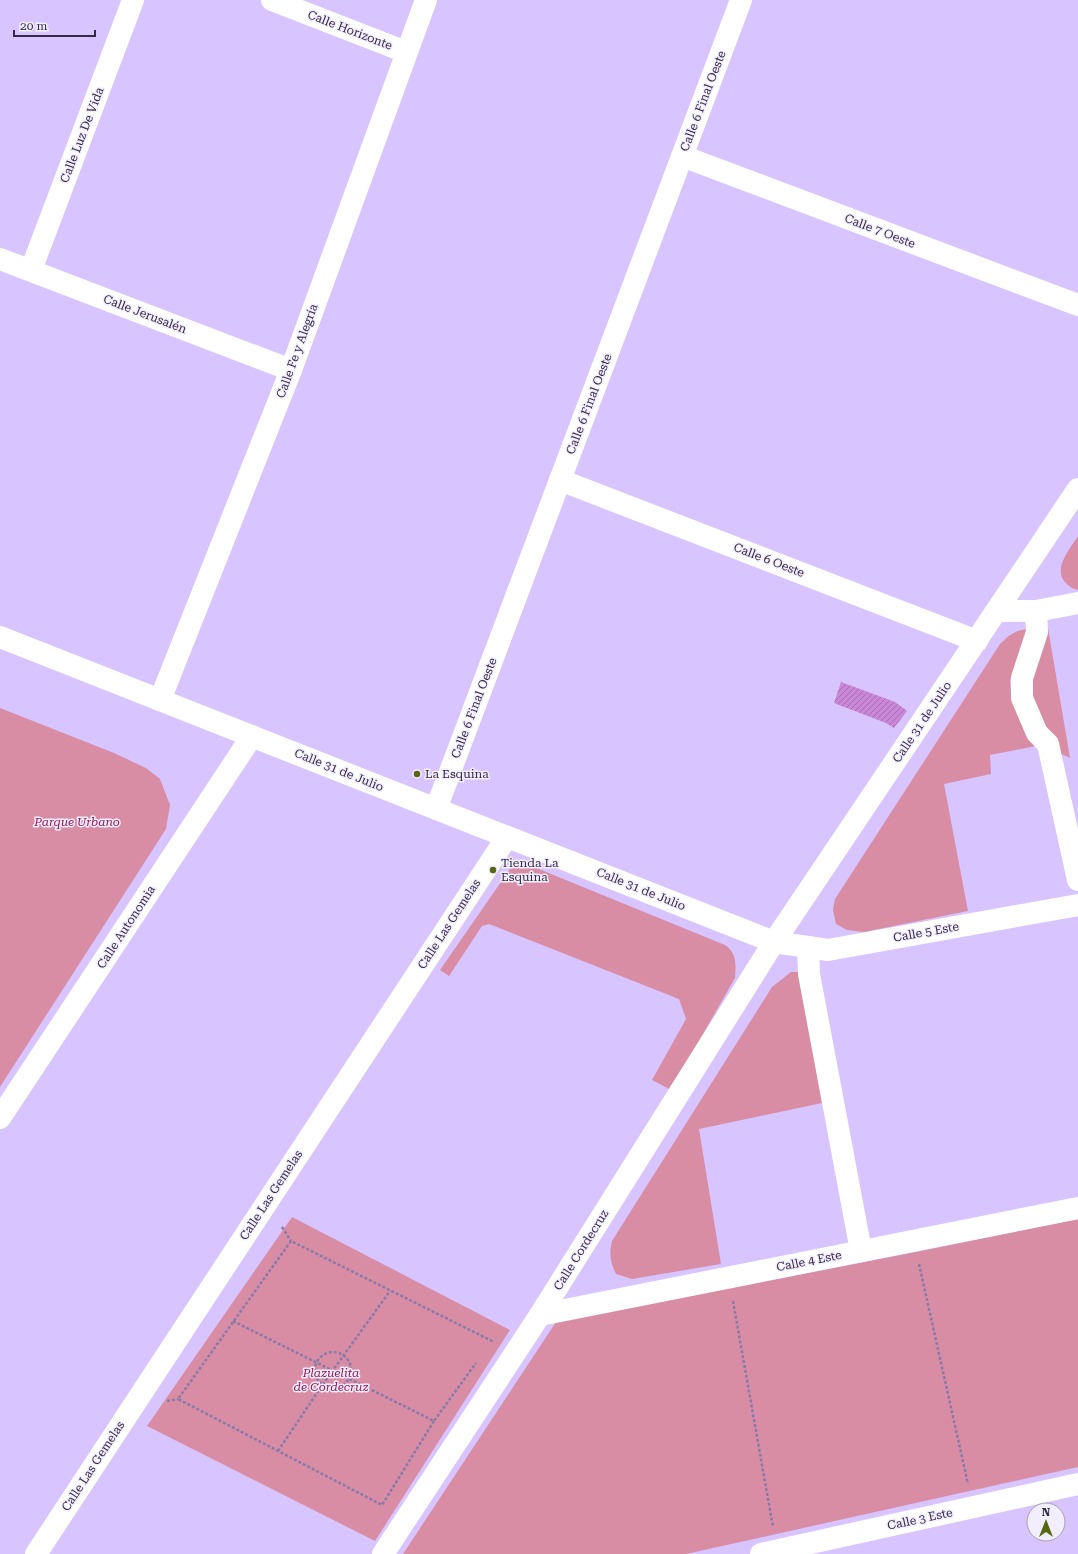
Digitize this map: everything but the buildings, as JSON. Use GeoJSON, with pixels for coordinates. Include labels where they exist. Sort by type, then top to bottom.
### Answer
{"type":"FeatureCollection","features":[{"type":"Feature","properties":{"kind":"street","name":"Calle Luz De Vida"},"geometry":{"type":"LineString","coordinates":[[31,270],[133,0]]}},
{"type":"Feature","properties":{"kind":"street","name":"Calle Horizonte"},"geometry":{"type":"LineString","coordinates":[[272,0],[406,52]]}},
{"type":"Feature","properties":{"kind":"street","name":"Calle Fe y Alegría"},"geometry":{"type":"LineString","coordinates":[[160,700],[291,370],[426,0]]}},
{"type":"Feature","properties":{"kind":"street","name":"Calle 6 Final Oeste"},"geometry":{"type":"LineString","coordinates":[[436,809],[741,0]]}},
{"type":"Feature","properties":{"kind":"street","name":"Calle 7 Oeste"},"geometry":{"type":"LineString","coordinates":[[682,156],[1078,305]]}},
{"type":"Feature","properties":{"kind":"street","name":"Calle Jerusalén"},"geometry":{"type":"LineString","coordinates":[[0,259],[291,370]]}},
{"type":"Feature","properties":{"kind":"street","name":"Calle 6 Oeste"},"geometry":{"type":"LineString","coordinates":[[560,480],[977,641]]}},
{"type":"Feature","properties":{"kind":"street","name":"Calle 31 de Julio"},"geometry":{"type":"LineString","coordinates":[[0,636],[774,942],[1078,489]]}},
{"type":"Feature","properties":{"kind":"street"},"geometry":{"type":"LineString","coordinates":[[996,611],[1036,611],[1078,603]]}},
{"type":"Feature","properties":{"kind":"street"},"geometry":{"type":"LineString","coordinates":[[1036,611],[1037,632],[1022,678],[1022,698],[1037,733],[1048,744],[1078,880]]}},
{"type":"Feature","properties":{"kind":"street","name":"Calle Autonomia"},"geometry":{"type":"LineString","coordinates":[[0,1118],[252,736]]}},
{"type":"Feature","properties":{"kind":"street","name":"Calle Las Gemelas"},"geometry":{"type":"LineString","coordinates":[[36,1554],[507,836]]}},
{"type":"Feature","properties":{"kind":"street","name":"Calle 5 Este"},"geometry":{"type":"LineString","coordinates":[[774,942],[828,950],[1078,905]]}},
{"type":"Feature","properties":{"kind":"street","name":"Calle Cordecruz"},"geometry":{"type":"LineString","coordinates":[[382,1554],[540,1315],[774,942]]}},
{"type":"Feature","properties":{"kind":"street"},"geometry":{"type":"LineString","coordinates":[[808,947],[809,974],[861,1251]]}},
{"type":"Feature","properties":{"kind":"street","name":"Calle 4 Este"},"geometry":{"type":"LineString","coordinates":[[540,1315],[1078,1208]]}},
{"type":"Feature","properties":{"kind":"street","name":"Calle 3 Este"},"geometry":{"type":"LineString","coordinates":[[770,1552],[815,1548],[973,1507],[1078,1484]]}},
{"type":"Feature","properties":{"kind":"path"},"geometry":{"type":"LineString","coordinates":[[914,1240],[973,1507]]}},
{"type":"Feature","properties":{"kind":"path"},"geometry":{"type":"LineString","coordinates":[[478,1360],[434,1421],[382,1505],[178,1399],[291,1241],[492,1341],[487,1348]]}},
{"type":"Feature","properties":{"kind":"path"},"geometry":{"type":"LineString","coordinates":[[729,1277],[773,1527],[770,1552]]}},
{"type":"Feature","properties":{"kind":"path"},"geometry":{"type":"LineString","coordinates":[[278,1451],[343,1355],[390,1291]]}},
{"type":"Feature","properties":{"kind":"path"},"geometry":{"type":"LineString","coordinates":[[233,1321],[434,1421]]}},
{"type":"Feature","properties":{"kind":"path"},"geometry":{"type":"LineString","coordinates":[[328,1353],[339,1353],[343,1355],[350,1364],[350,1373],[348,1378],[340,1386],[328,1387],[317,1377],[317,1363],[320,1358],[328,1353]]}},
{"type":"Feature","properties":{"kind":"green space"},"geometry":{"type":"Polygon","coordinates":[[[1078,536],[1078,590],[1067,584],[1061,572],[1061,566],[1078,536]]]}},
{"type":"Feature","properties":{"kind":"green space"},"geometry":{"type":"Polygon","coordinates":[[[1048,628],[1070,758],[1059,753],[1030,698],[1033,660],[1048,628]]]}},
{"type":"Feature","properties":{"kind":"green space"},"geometry":{"type":"Polygon","coordinates":[[[1028,629],[1015,672],[1010,680],[1011,694],[1020,720],[1036,746],[990,755],[991,774],[944,784],[968,911],[864,932],[847,930],[836,924],[833,910],[835,899],[1000,644],[1006,638],[1019,630],[1028,629]]]}},
{"type":"Feature","properties":{"kind":"green space","name":"Parque Urbano"},"geometry":{"type":"Polygon","coordinates":[[[0,708],[114,753],[146,768],[160,779],[170,805],[166,829],[0,1087],[0,708]]]}},
{"type":"Feature","properties":{"kind":"green space"},"geometry":{"type":"Polygon","coordinates":[[[521,865],[534,867],[725,945],[732,952],[735,960],[735,978],[671,1090],[652,1080],[686,1019],[679,999],[489,924],[482,926],[449,976],[440,970],[510,869],[521,865]]]}},
{"type":"Feature","properties":{"kind":"green space"},"geometry":{"type":"Polygon","coordinates":[[[791,972],[800,972],[822,1103],[699,1129],[721,1264],[632,1279],[616,1274],[612,1266],[611,1258],[612,1241],[772,987],[791,972]]]}},
{"type":"Feature","properties":{"kind":"green space","name":"Plazuelita de Cordecruz"},"geometry":{"type":"Polygon","coordinates":[[[292,1217],[510,1330],[375,1541],[147,1426],[292,1217]]]}},
{"type":"Feature","properties":{"kind":"green space"},"geometry":{"type":"Polygon","coordinates":[[[1078,1219],[1078,1467],[686,1554],[403,1554],[556,1322],[1078,1219]]]}},
{"type":"Feature","properties":{"kind":"place","name":"La Esquina"},"geometry":{"type":"Point","coordinates":[417,774]}},
{"type":"Feature","properties":{"kind":"place","name":"Tienda La Esquina"},"geometry":{"type":"Point","coordinates":[493,870]}}]}
